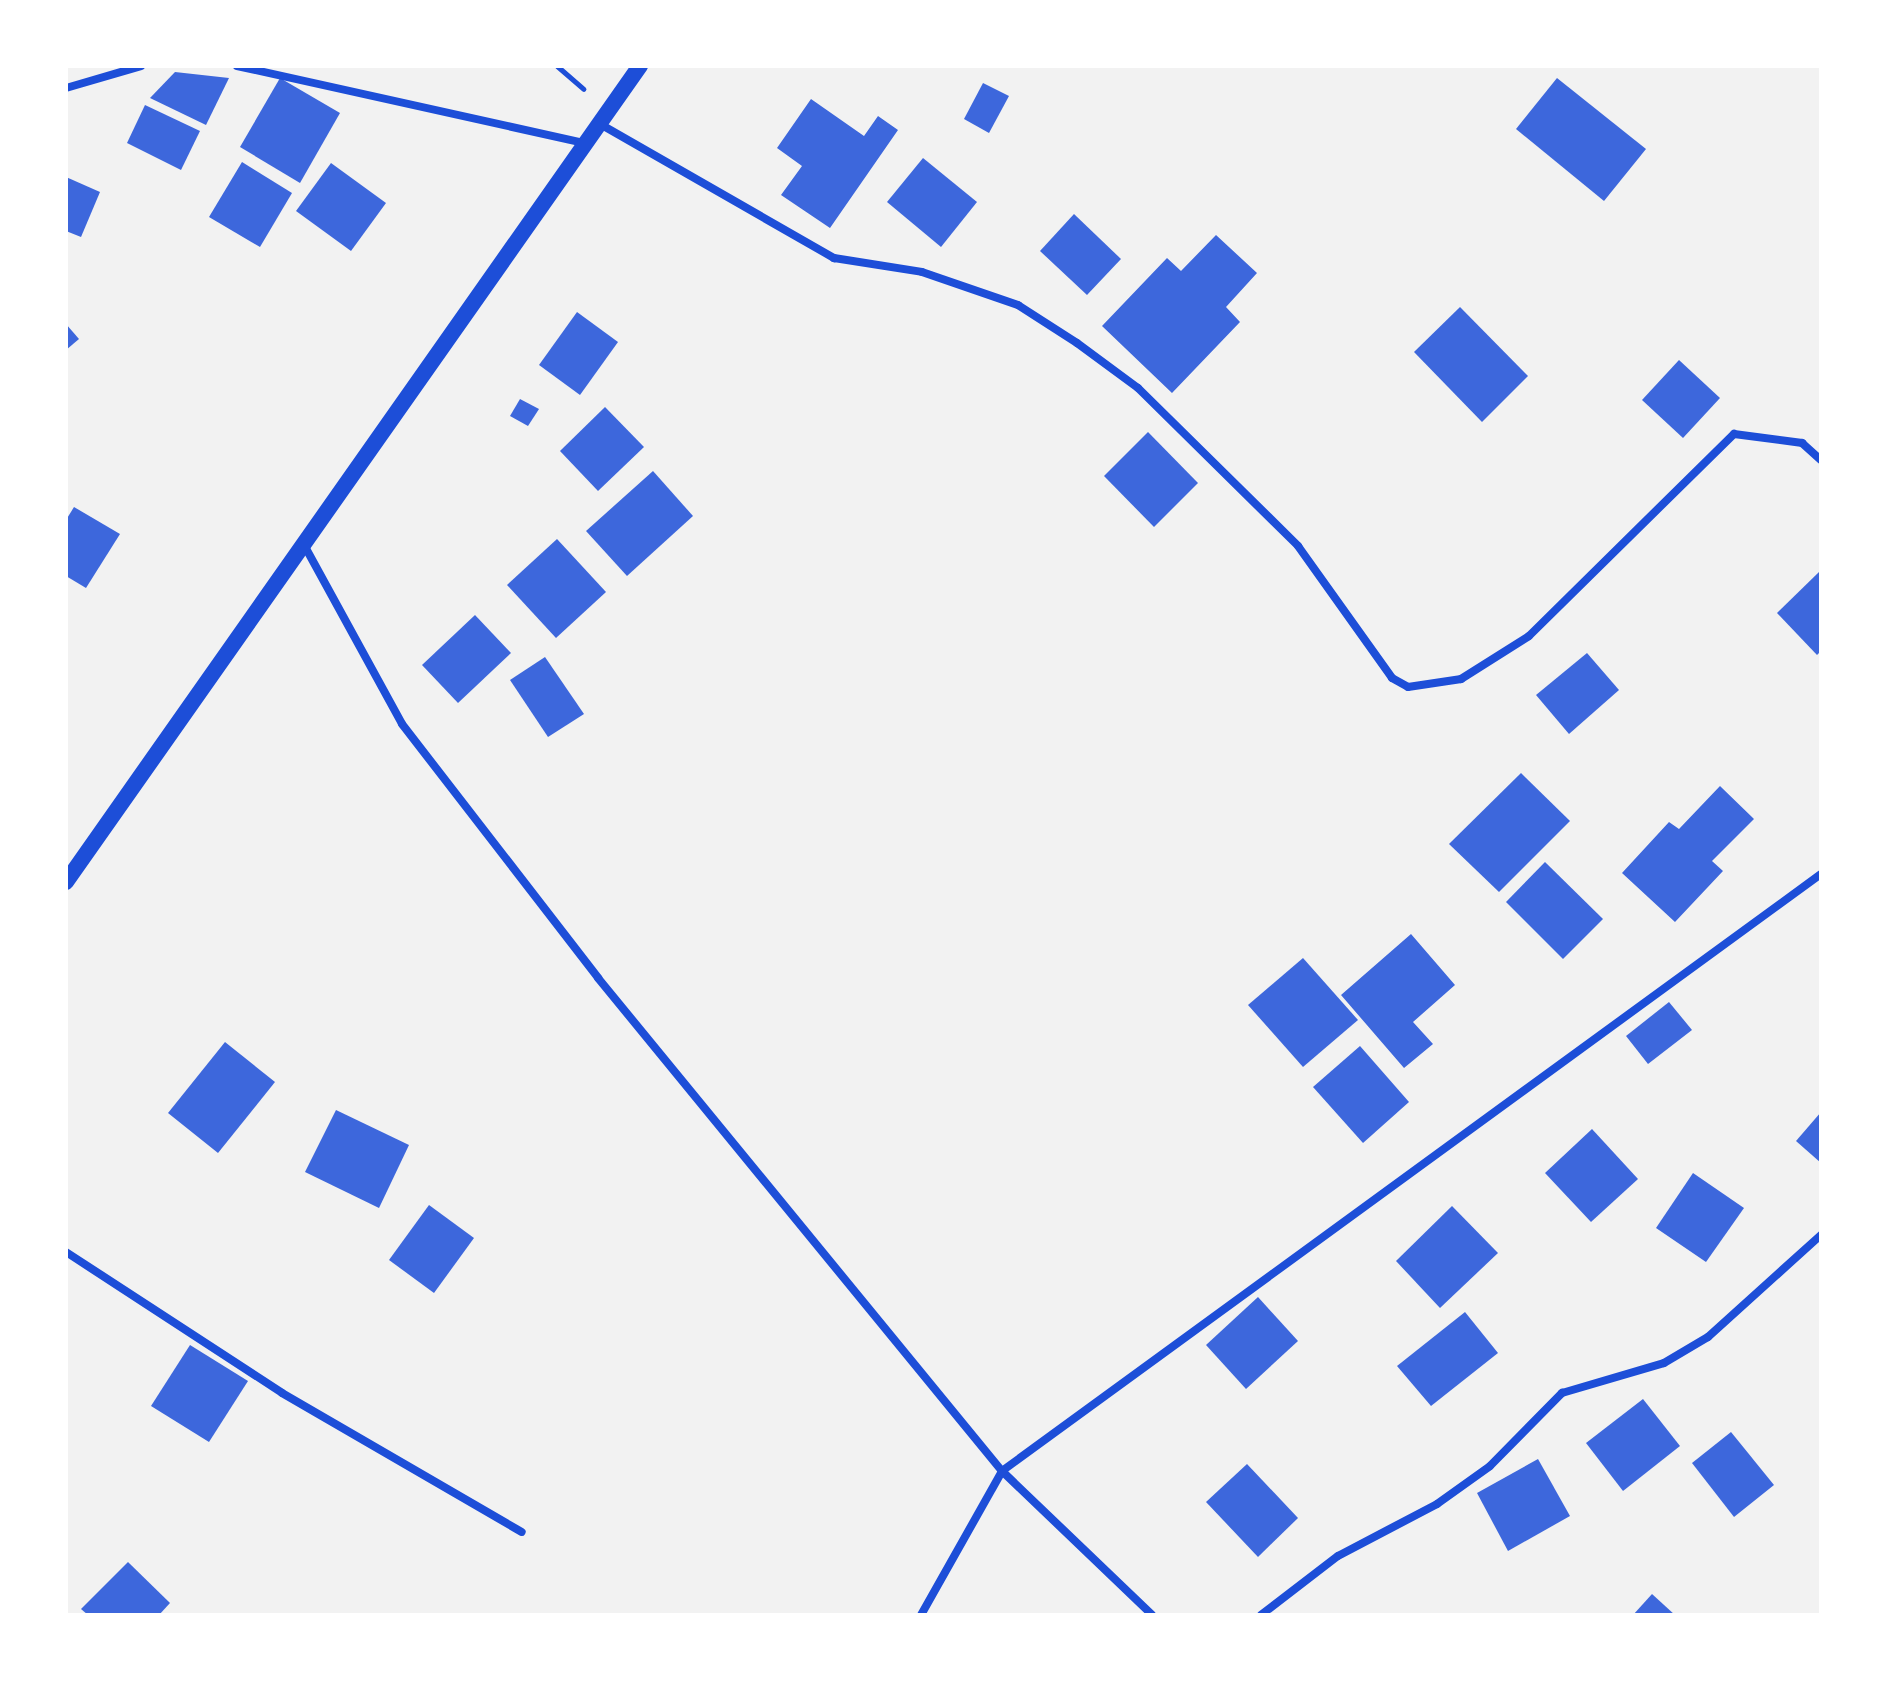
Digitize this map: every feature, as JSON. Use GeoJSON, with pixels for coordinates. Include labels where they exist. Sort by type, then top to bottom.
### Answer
{"type":"FeatureCollection","features":[{"type":"Feature","properties":{"kind":"main road"},"geometry":{"type":"LineString","coordinates":[[66,882],[640,66]]}},
{"type":"Feature","properties":{"kind":"street"},"geometry":{"type":"LineString","coordinates":[[66,88],[141,66]]}},
{"type":"Feature","properties":{"kind":"street"},"geometry":{"type":"LineString","coordinates":[[237,66],[585,143]]}},
{"type":"Feature","properties":{"kind":"street"},"geometry":{"type":"LineString","coordinates":[[599,124],[834,258],[922,272],[1004,300],[1077,343],[1138,388],[1298,546],[1392,678],[1408,687],[1461,679],[1529,636],[1734,434],[1802,443],[1821,460]]}},
{"type":"Feature","properties":{"kind":"street"},"geometry":{"type":"LineString","coordinates":[[303,542],[402,724],[598,978],[1002,1471],[1152,1615]]}},
{"type":"Feature","properties":{"kind":"street"},"geometry":{"type":"LineString","coordinates":[[921,1615],[1002,1471],[1821,874]]}},
{"type":"Feature","properties":{"kind":"street"},"geometry":{"type":"LineString","coordinates":[[1261,1615],[1338,1556],[1437,1504],[1490,1466],[1562,1393],[1664,1363],[1708,1337],[1821,1235]]}},
{"type":"Feature","properties":{"kind":"street"},"geometry":{"type":"LineString","coordinates":[[66,1252],[282,1393],[522,1532]]}},
{"type":"Feature","properties":{"kind":"building"},"geometry":{"type":"Polygon","coordinates":[[[175,72],[229,78],[206,125],[150,98],[175,72]]]}},
{"type":"Feature","properties":{"kind":"building"},"geometry":{"type":"Polygon","coordinates":[[[280,78],[340,113],[300,183],[240,147],[280,78]]]}},
{"type":"Feature","properties":{"kind":"building"},"geometry":{"type":"Polygon","coordinates":[[[1557,78],[1646,149],[1604,201],[1516,129],[1557,78]]]}},
{"type":"Feature","properties":{"kind":"building"},"geometry":{"type":"Polygon","coordinates":[[[983,83],[1009,96],[989,133],[964,119],[983,83]]]}},
{"type":"Feature","properties":{"kind":"building"},"geometry":{"type":"Polygon","coordinates":[[[811,99],[864,136],[878,116],[898,130],[830,228],[781,195],[802,166],[777,148],[811,99]]]}},
{"type":"Feature","properties":{"kind":"building"},"geometry":{"type":"Polygon","coordinates":[[[145,105],[200,131],[181,170],[127,143],[145,105]]]}},
{"type":"Feature","properties":{"kind":"building"},"geometry":{"type":"Polygon","coordinates":[[[923,158],[977,202],[941,247],[887,202],[923,158]]]}},
{"type":"Feature","properties":{"kind":"building"},"geometry":{"type":"Polygon","coordinates":[[[242,162],[292,193],[260,247],[209,217],[242,162]]]}},
{"type":"Feature","properties":{"kind":"building"},"geometry":{"type":"Polygon","coordinates":[[[331,163],[386,203],[351,251],[296,211],[331,163]]]}},
{"type":"Feature","properties":{"kind":"building"},"geometry":{"type":"Polygon","coordinates":[[[66,177],[100,192],[81,237],[66,231],[66,177]]]}},
{"type":"Feature","properties":{"kind":"building"},"geometry":{"type":"Polygon","coordinates":[[[1074,214],[1121,259],[1087,295],[1040,251],[1074,214]]]}},
{"type":"Feature","properties":{"kind":"building"},"geometry":{"type":"Polygon","coordinates":[[[1216,235],[1257,273],[1226,307],[1240,322],[1172,393],[1102,326],[1167,258],[1181,271],[1216,235]]]}},
{"type":"Feature","properties":{"kind":"building"},"geometry":{"type":"Polygon","coordinates":[[[1460,307],[1528,376],[1482,422],[1414,352],[1460,307]]]}},
{"type":"Feature","properties":{"kind":"building"},"geometry":{"type":"Polygon","coordinates":[[[577,312],[618,342],[580,395],[539,365],[577,312]]]}},
{"type":"Feature","properties":{"kind":"building"},"geometry":{"type":"Polygon","coordinates":[[[66,324],[79,339],[66,350],[66,324]]]}},
{"type":"Feature","properties":{"kind":"building"},"geometry":{"type":"Polygon","coordinates":[[[1679,360],[1720,398],[1683,438],[1642,400],[1679,360]]]}},
{"type":"Feature","properties":{"kind":"building"},"geometry":{"type":"Polygon","coordinates":[[[520,399],[539,409],[528,426],[510,416],[520,399]]]}},
{"type":"Feature","properties":{"kind":"building"},"geometry":{"type":"Polygon","coordinates":[[[605,407],[644,447],[598,491],[560,451],[605,407]]]}},
{"type":"Feature","properties":{"kind":"building"},"geometry":{"type":"Polygon","coordinates":[[[1148,432],[1198,483],[1154,527],[1104,476],[1148,432]]]}},
{"type":"Feature","properties":{"kind":"building"},"geometry":{"type":"Polygon","coordinates":[[[653,471],[693,516],[627,576],[586,531],[653,471]]]}},
{"type":"Feature","properties":{"kind":"building"},"geometry":{"type":"Polygon","coordinates":[[[74,507],[120,534],[86,588],[66,576],[66,520],[74,507]]]}},
{"type":"Feature","properties":{"kind":"building"},"geometry":{"type":"Polygon","coordinates":[[[557,539],[606,592],[556,638],[507,585],[557,539]]]}},
{"type":"Feature","properties":{"kind":"building"},"geometry":{"type":"Polygon","coordinates":[[[1819,572],[1821,651],[1817,655],[1777,613],[1819,572]]]}},
{"type":"Feature","properties":{"kind":"building"},"geometry":{"type":"Polygon","coordinates":[[[475,615],[511,653],[458,703],[422,665],[475,615]]]}},
{"type":"Feature","properties":{"kind":"building"},"geometry":{"type":"Polygon","coordinates":[[[1587,653],[1619,690],[1569,734],[1536,695],[1587,653]]]}},
{"type":"Feature","properties":{"kind":"building"},"geometry":{"type":"Polygon","coordinates":[[[545,657],[584,714],[548,737],[510,680],[545,657]]]}},
{"type":"Feature","properties":{"kind":"building"},"geometry":{"type":"Polygon","coordinates":[[[1521,773],[1570,821],[1499,892],[1449,844],[1521,773]]]}},
{"type":"Feature","properties":{"kind":"building"},"geometry":{"type":"Polygon","coordinates":[[[1720,786],[1754,819],[1712,861],[1723,871],[1675,922],[1622,873],[1669,822],[1679,829],[1720,786]]]}},
{"type":"Feature","properties":{"kind":"building"},"geometry":{"type":"Polygon","coordinates":[[[1545,862],[1603,919],[1563,959],[1506,902],[1545,862]]]}},
{"type":"Feature","properties":{"kind":"building"},"geometry":{"type":"Polygon","coordinates":[[[1411,934],[1455,985],[1413,1022],[1433,1044],[1404,1068],[1341,995],[1411,934]]]}},
{"type":"Feature","properties":{"kind":"building"},"geometry":{"type":"Polygon","coordinates":[[[1303,958],[1358,1020],[1303,1067],[1248,1005],[1303,958]]]}},
{"type":"Feature","properties":{"kind":"building"},"geometry":{"type":"Polygon","coordinates":[[[1669,1002],[1692,1030],[1648,1064],[1626,1036],[1669,1002]]]}},
{"type":"Feature","properties":{"kind":"building"},"geometry":{"type":"Polygon","coordinates":[[[225,1042],[275,1082],[218,1153],[168,1113],[225,1042]]]}},
{"type":"Feature","properties":{"kind":"building"},"geometry":{"type":"Polygon","coordinates":[[[1360,1046],[1409,1102],[1363,1143],[1313,1087],[1360,1046]]]}},
{"type":"Feature","properties":{"kind":"building"},"geometry":{"type":"Polygon","coordinates":[[[336,1110],[409,1145],[379,1208],[305,1172],[336,1110]]]}},
{"type":"Feature","properties":{"kind":"building"},"geometry":{"type":"Polygon","coordinates":[[[1821,1112],[1821,1163],[1796,1141],[1821,1112]]]}},
{"type":"Feature","properties":{"kind":"building"},"geometry":{"type":"Polygon","coordinates":[[[1592,1129],[1638,1179],[1591,1222],[1545,1173],[1592,1129]]]}},
{"type":"Feature","properties":{"kind":"building"},"geometry":{"type":"Polygon","coordinates":[[[1693,1173],[1744,1208],[1706,1262],[1656,1228],[1693,1173]]]}},
{"type":"Feature","properties":{"kind":"building"},"geometry":{"type":"Polygon","coordinates":[[[429,1205],[474,1238],[434,1293],[389,1260],[429,1205]]]}},
{"type":"Feature","properties":{"kind":"building"},"geometry":{"type":"Polygon","coordinates":[[[1452,1206],[1498,1253],[1440,1308],[1396,1261],[1452,1206]]]}},
{"type":"Feature","properties":{"kind":"building"},"geometry":{"type":"Polygon","coordinates":[[[1258,1297],[1298,1341],[1246,1389],[1206,1345],[1258,1297]]]}},
{"type":"Feature","properties":{"kind":"building"},"geometry":{"type":"Polygon","coordinates":[[[1465,1312],[1498,1353],[1431,1406],[1397,1366],[1465,1312]]]}},
{"type":"Feature","properties":{"kind":"building"},"geometry":{"type":"Polygon","coordinates":[[[190,1345],[248,1381],[209,1442],[151,1406],[190,1345]]]}},
{"type":"Feature","properties":{"kind":"building"},"geometry":{"type":"Polygon","coordinates":[[[1643,1399],[1680,1446],[1623,1491],[1586,1443],[1643,1399]]]}},
{"type":"Feature","properties":{"kind":"building"},"geometry":{"type":"Polygon","coordinates":[[[1731,1432],[1774,1485],[1734,1517],[1692,1463],[1731,1432]]]}},
{"type":"Feature","properties":{"kind":"building"},"geometry":{"type":"Polygon","coordinates":[[[1538,1459],[1570,1516],[1508,1551],[1477,1493],[1538,1459]]]}},
{"type":"Feature","properties":{"kind":"building"},"geometry":{"type":"Polygon","coordinates":[[[1247,1464],[1298,1518],[1258,1557],[1206,1502],[1247,1464]]]}},
{"type":"Feature","properties":{"kind":"building"},"geometry":{"type":"Polygon","coordinates":[[[128,1562],[170,1603],[159,1615],[88,1615],[81,1609],[128,1562]]]}},
{"type":"Feature","properties":{"kind":"building"},"geometry":{"type":"Polygon","coordinates":[[[1652,1594],[1675,1615],[1633,1615],[1652,1594]]]}}]}
